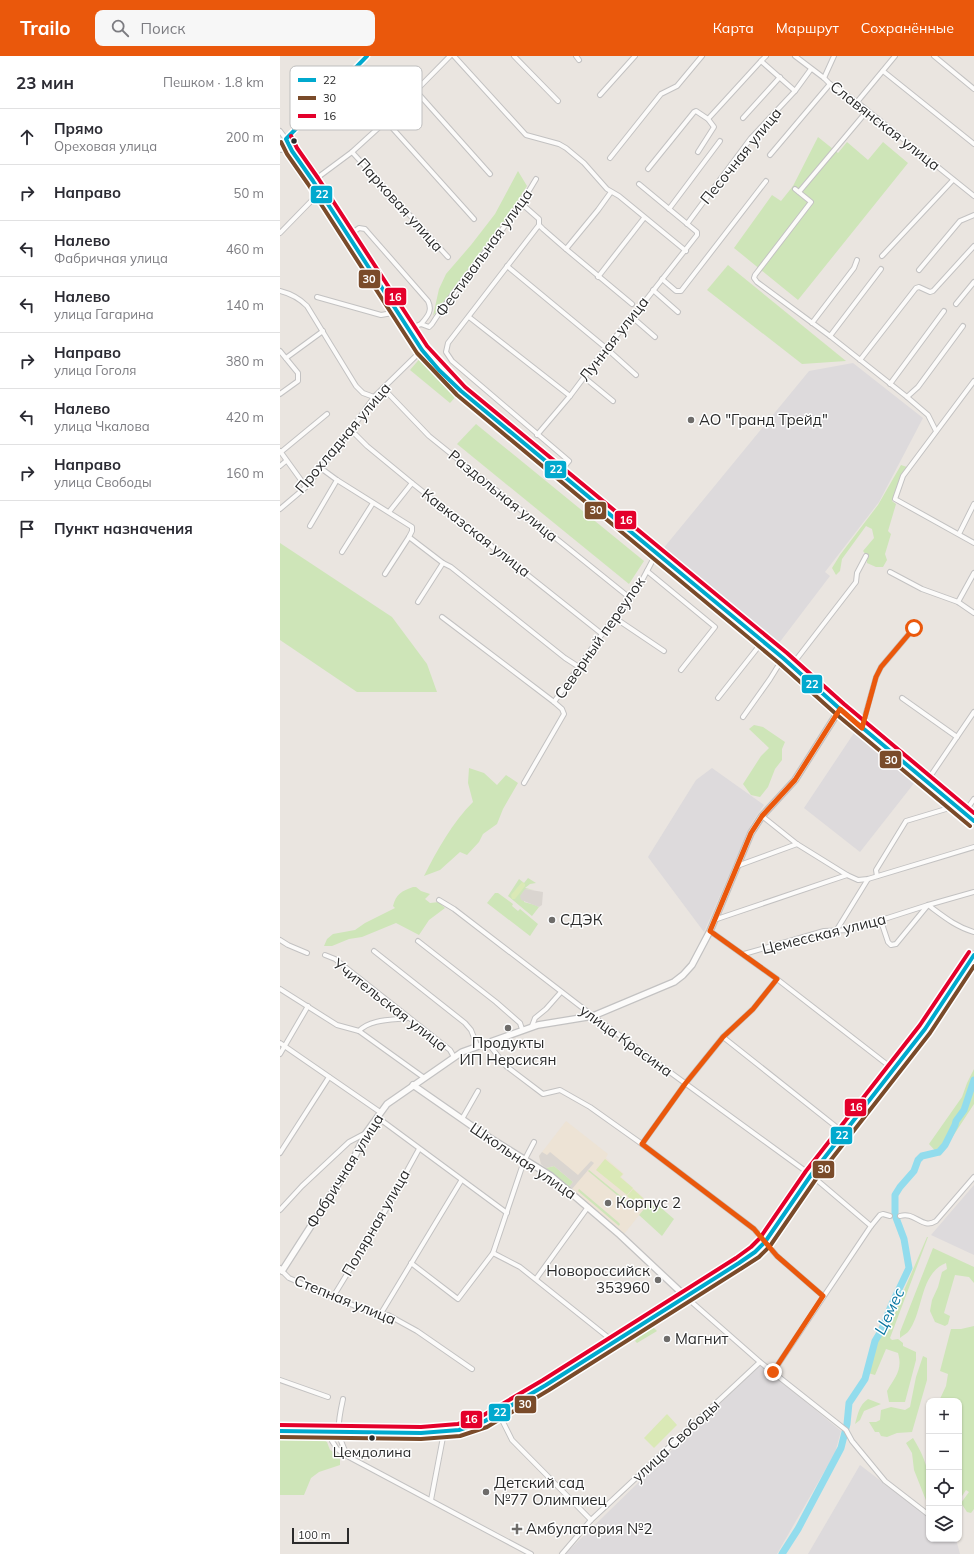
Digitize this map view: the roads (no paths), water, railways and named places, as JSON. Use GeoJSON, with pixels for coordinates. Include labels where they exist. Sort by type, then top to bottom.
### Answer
{"type":"FeatureCollection","features":[{"type":"Feature","properties":{"kind":"highway"},"geometry":{"type":"LineString","coordinates":[[280,1431],[421,1433],[459,1430],[472,1426],[499,1414],[546,1386],[739,1263],[755,1252],[765,1242],[811,1175],[930,1022],[974,955]]}},
{"type":"Feature","properties":{"kind":"street"},"geometry":{"type":"LineString","coordinates":[[358,66],[368,56]]}},
{"type":"Feature","properties":{"kind":"street"},"geometry":{"type":"LineString","coordinates":[[422,85],[450,56]]}},
{"type":"Feature","properties":{"kind":"street"},"geometry":{"type":"LineString","coordinates":[[454,56],[526,135],[559,144],[584,163],[600,183],[611,192],[619,196],[644,218],[686,250]]}},
{"type":"Feature","properties":{"kind":"street"},"geometry":{"type":"LineString","coordinates":[[514,56],[558,102]]}},
{"type":"Feature","properties":{"kind":"street"},"geometry":{"type":"LineString","coordinates":[[600,95],[635,56]]}},
{"type":"Feature","properties":{"kind":"street"},"geometry":{"type":"LineString","coordinates":[[610,158],[661,94],[677,86],[702,56]]}},
{"type":"Feature","properties":{"kind":"street"},"geometry":{"type":"LineString","coordinates":[[708,119],[766,56]]}},
{"type":"Feature","properties":{"kind":"street","name":"Славянская улица"},"geometry":{"type":"LineString","coordinates":[[795,56],[830,84],[857,102],[974,196]]}},
{"type":"Feature","properties":{"kind":"street"},"geometry":{"type":"LineString","coordinates":[[824,78],[834,56]]}},
{"type":"Feature","properties":{"kind":"street"},"geometry":{"type":"LineString","coordinates":[[857,102],[895,56]]}},
{"type":"Feature","properties":{"kind":"street"},"geometry":{"type":"LineString","coordinates":[[934,56],[974,89]]}},
{"type":"Feature","properties":{"kind":"street"},"geometry":{"type":"LineString","coordinates":[[762,61],[794,91]]}},
{"type":"Feature","properties":{"kind":"street","name":"Песочная улица"},"geometry":{"type":"LineString","coordinates":[[687,224],[751,138],[812,69]]}},
{"type":"Feature","properties":{"kind":"street"},"geometry":{"type":"LineString","coordinates":[[883,71],[974,144]]}},
{"type":"Feature","properties":{"kind":"street"},"geometry":{"type":"LineString","coordinates":[[743,118],[780,77]]}},
{"type":"Feature","properties":{"kind":"street"},"geometry":{"type":"LineString","coordinates":[[770,155],[830,84]]}},
{"type":"Feature","properties":{"kind":"street"},"geometry":{"type":"LineString","coordinates":[[422,98],[490,174]]}},
{"type":"Feature","properties":{"kind":"street"},"geometry":{"type":"LineString","coordinates":[[867,111],[797,190],[811,202],[759,269],[754,278],[757,282],[830,336],[907,397],[928,415],[936,431]]}},
{"type":"Feature","properties":{"kind":"street"},"geometry":{"type":"LineString","coordinates":[[648,168],[694,112],[699,112],[708,119],[713,125],[714,129],[698,152]]}},
{"type":"Feature","properties":{"kind":"street"},"geometry":{"type":"LineString","coordinates":[[280,146],[295,130]]}},
{"type":"Feature","properties":{"kind":"street"},"geometry":{"type":"LineString","coordinates":[[313,181],[352,152],[376,130]]}},
{"type":"Feature","properties":{"kind":"street"},"geometry":{"type":"LineString","coordinates":[[394,130],[474,220]]}},
{"type":"Feature","properties":{"kind":"street"},"geometry":{"type":"LineString","coordinates":[[280,131],[422,350],[461,391],[656,554],[792,665],[862,728],[974,821]]}},
{"type":"Feature","properties":{"kind":"street"},"geometry":{"type":"LineString","coordinates":[[668,209],[720,141]]}},
{"type":"Feature","properties":{"kind":"street"},"geometry":{"type":"LineString","coordinates":[[280,149],[288,149],[292,151]]}},
{"type":"Feature","properties":{"kind":"street","name":"Парковая улица"},"geometry":{"type":"LineString","coordinates":[[352,152],[448,257]]}},
{"type":"Feature","properties":{"kind":"street","name":"Фестивальная улица"},"geometry":{"type":"LineString","coordinates":[[409,329],[420,324],[428,327],[432,324],[445,304],[522,204],[536,179]]}},
{"type":"Feature","properties":{"kind":"street"},"geometry":{"type":"LineString","coordinates":[[882,256],[953,180]]}},
{"type":"Feature","properties":{"kind":"street"},"geometry":{"type":"LineString","coordinates":[[662,279],[676,291],[681,291],[766,181]]}},
{"type":"Feature","properties":{"kind":"street"},"geometry":{"type":"LineString","coordinates":[[639,184],[687,224]]}},
{"type":"Feature","properties":{"kind":"street"},"geometry":{"type":"LineString","coordinates":[[280,233],[320,192]]}},
{"type":"Feature","properties":{"kind":"street"},"geometry":{"type":"LineString","coordinates":[[566,249],[611,192]]}},
{"type":"Feature","properties":{"kind":"street"},"geometry":{"type":"LineString","coordinates":[[522,204],[539,220],[540,225],[566,249],[632,304]]}},
{"type":"Feature","properties":{"kind":"street"},"geometry":{"type":"LineString","coordinates":[[919,270],[960,221],[974,215]]}},
{"type":"Feature","properties":{"kind":"street"},"geometry":{"type":"LineString","coordinates":[[598,277],[644,218]]}},
{"type":"Feature","properties":{"kind":"street","name":"Лунная улица"},"geometry":{"type":"LineString","coordinates":[[537,435],[570,396],[606,348],[691,244],[698,233],[687,224]]}},
{"type":"Feature","properties":{"kind":"street","name":"Фестивальная улица"},"geometry":{"type":"LineString","coordinates":[[537,435],[452,361],[446,352],[448,343],[540,225]]}},
{"type":"Feature","properties":{"kind":"street"},"geometry":{"type":"LineString","coordinates":[[348,236],[359,228],[365,229],[428,302],[431,307],[430,312],[420,324]]}},
{"type":"Feature","properties":{"kind":"street"},"geometry":{"type":"LineString","coordinates":[[860,360],[916,288],[920,287],[930,292],[933,291],[974,246]]}},
{"type":"Feature","properties":{"kind":"street"},"geometry":{"type":"LineString","coordinates":[[812,323],[854,268],[857,260]]}},
{"type":"Feature","properties":{"kind":"street"},"geometry":{"type":"LineString","coordinates":[[507,266],[606,348],[636,375]]}},
{"type":"Feature","properties":{"kind":"street"},"geometry":{"type":"LineString","coordinates":[[830,336],[881,269]]}},
{"type":"Feature","properties":{"kind":"street"},"geometry":{"type":"LineString","coordinates":[[956,304],[974,282]]}},
{"type":"Feature","properties":{"kind":"street"},"geometry":{"type":"LineString","coordinates":[[653,290],[678,312]]}},
{"type":"Feature","properties":{"kind":"street"},"geometry":{"type":"LineString","coordinates":[[280,291],[291,294],[308,306],[356,386],[363,393],[374,397]]}},
{"type":"Feature","properties":{"kind":"street"},"geometry":{"type":"LineString","coordinates":[[317,297],[381,315],[398,312]]}},
{"type":"Feature","properties":{"kind":"street"},"geometry":{"type":"LineString","coordinates":[[890,384],[944,311]]}},
{"type":"Feature","properties":{"kind":"street"},"geometry":{"type":"LineString","coordinates":[[469,317],[570,396]]}},
{"type":"Feature","properties":{"kind":"street"},"geometry":{"type":"LineString","coordinates":[[632,317],[656,337]]}},
{"type":"Feature","properties":{"kind":"street"},"geometry":{"type":"LineString","coordinates":[[907,397],[918,387],[963,326]]}},
{"type":"Feature","properties":{"kind":"street"},"geometry":{"type":"LineString","coordinates":[[286,358],[323,331]]}},
{"type":"Feature","properties":{"kind":"street","name":"Прохладная улица"},"geometry":{"type":"LineString","coordinates":[[280,509],[306,487],[352,430],[374,397],[422,350]]}},
{"type":"Feature","properties":{"kind":"street"},"geometry":{"type":"LineString","coordinates":[[280,351],[298,373],[298,380],[280,394]]}},
{"type":"Feature","properties":{"kind":"street"},"geometry":{"type":"LineString","coordinates":[[584,378],[613,401]]}},
{"type":"Feature","properties":{"kind":"street"},"geometry":{"type":"LineString","coordinates":[[974,381],[903,476],[895,499],[974,542]]}},
{"type":"Feature","properties":{"kind":"street","name":"Раздольная улица"},"geometry":{"type":"LineString","coordinates":[[383,388],[429,436],[630,598]]}},
{"type":"Feature","properties":{"kind":"street","name":"Прохладная улица"},"geometry":{"type":"LineString","coordinates":[[280,452],[328,414]]}},
{"type":"Feature","properties":{"kind":"street","name":"Кавказская улица"},"geometry":{"type":"LineString","coordinates":[[352,430],[367,446],[412,483],[602,634]]}},
{"type":"Feature","properties":{"kind":"street"},"geometry":{"type":"LineString","coordinates":[[537,435],[568,461],[559,473]]}},
{"type":"Feature","properties":{"kind":"street"},"geometry":{"type":"LineString","coordinates":[[280,452],[306,487]]}},
{"type":"Feature","properties":{"kind":"street"},"geometry":{"type":"LineString","coordinates":[[280,466],[286,461]]}},
{"type":"Feature","properties":{"kind":"street"},"geometry":{"type":"LineString","coordinates":[[322,469],[373,503],[410,524],[413,528],[409,537],[385,574]]}},
{"type":"Feature","properties":{"kind":"street"},"geometry":{"type":"LineString","coordinates":[[310,526],[337,480]]}},
{"type":"Feature","properties":{"kind":"street"},"geometry":{"type":"LineString","coordinates":[[389,512],[412,483]]}},
{"type":"Feature","properties":{"kind":"street"},"geometry":{"type":"LineString","coordinates":[[342,552],[373,503]]}},
{"type":"Feature","properties":{"kind":"street"},"geometry":{"type":"LineString","coordinates":[[959,534],[974,504]]}},
{"type":"Feature","properties":{"kind":"street"},"geometry":{"type":"LineString","coordinates":[[409,537],[443,563],[451,567],[565,658],[579,667]]}},
{"type":"Feature","properties":{"kind":"street","name":"Северный переулок"},"geometry":{"type":"LineString","coordinates":[[524,783],[564,714],[554,702],[602,634],[630,598],[656,554]]}},
{"type":"Feature","properties":{"kind":"street"},"geometry":{"type":"LineString","coordinates":[[792,665],[856,582],[857,573],[866,556]]}},
{"type":"Feature","properties":{"kind":"street"},"geometry":{"type":"LineString","coordinates":[[418,602],[443,563]]}},
{"type":"Feature","properties":{"kind":"street"},"geometry":{"type":"LineString","coordinates":[[647,571],[715,626],[681,670]]}},
{"type":"Feature","properties":{"kind":"street"},"geometry":{"type":"LineString","coordinates":[[890,572],[922,589],[958,602],[974,614]]}},
{"type":"Feature","properties":{"kind":"street"},"geometry":{"type":"LineString","coordinates":[[958,602],[974,573]]}},
{"type":"Feature","properties":{"kind":"street"},"geometry":{"type":"LineString","coordinates":[[442,617],[554,702]]}},
{"type":"Feature","properties":{"kind":"street"},"geometry":{"type":"LineString","coordinates":[[615,618],[664,651]]}},
{"type":"Feature","properties":{"kind":"street"},"geometry":{"type":"LineString","coordinates":[[862,728],[876,677],[881,667],[914,628]]}},
{"type":"Feature","properties":{"kind":"street"},"geometry":{"type":"LineString","coordinates":[[718,698],[763,641]]}},
{"type":"Feature","properties":{"kind":"street"},"geometry":{"type":"LineString","coordinates":[[743,717],[783,658]]}},
{"type":"Feature","properties":{"kind":"street"},"geometry":{"type":"LineString","coordinates":[[902,698],[957,737]]}},
{"type":"Feature","properties":{"kind":"street","name":"Фабричная улица"},"geometry":{"type":"LineString","coordinates":[[281,1270],[352,1162],[364,1134],[387,1104],[413,1084],[454,1057],[478,1045],[532,1026],[593,1016],[679,979],[692,965],[710,931],[751,833],[762,816],[795,780],[840,709]]}},
{"type":"Feature","properties":{"kind":"street"},"geometry":{"type":"LineString","coordinates":[[927,781],[974,712]]}},
{"type":"Feature","properties":{"kind":"street"},"geometry":{"type":"LineString","coordinates":[[964,813],[974,799]]}},
{"type":"Feature","properties":{"kind":"street"},"geometry":{"type":"LineString","coordinates":[[877,876],[876,870],[906,821],[956,806]]}},
{"type":"Feature","properties":{"kind":"street"},"geometry":{"type":"LineString","coordinates":[[762,816],[797,844],[847,875],[858,880],[868,879],[974,847]]}},
{"type":"Feature","properties":{"kind":"street"},"geometry":{"type":"LineString","coordinates":[[737,866],[797,844]]}},
{"type":"Feature","properties":{"kind":"street"},"geometry":{"type":"LineString","coordinates":[[714,920],[847,875]]}},
{"type":"Feature","properties":{"kind":"street"},"geometry":{"type":"LineString","coordinates":[[836,931],[868,879]]}},
{"type":"Feature","properties":{"kind":"street","name":"Цемесская улица"},"geometry":{"type":"LineString","coordinates":[[744,954],[824,931],[850,930],[974,892]]}},
{"type":"Feature","properties":{"kind":"street","name":"улица Красина"},"geometry":{"type":"LineString","coordinates":[[439,900],[454,909],[593,1016],[811,1175],[871,1226]]}},
{"type":"Feature","properties":{"kind":"street"},"geometry":{"type":"LineString","coordinates":[[881,921],[888,942],[891,945],[896,944],[928,905],[954,924],[974,932]]}},
{"type":"Feature","properties":{"kind":"street"},"geometry":{"type":"LineString","coordinates":[[710,931],[744,954],[893,1069]]}},
{"type":"Feature","properties":{"kind":"street"},"geometry":{"type":"LineString","coordinates":[[280,940],[307,953]]}},
{"type":"Feature","properties":{"kind":"street"},"geometry":{"type":"LineString","coordinates":[[418,941],[496,1002],[520,1023],[522,1029]]}},
{"type":"Feature","properties":{"kind":"street"},"geometry":{"type":"LineString","coordinates":[[374,951],[465,1023],[471,1030],[478,1045]]}},
{"type":"Feature","properties":{"kind":"street","name":"Учительская улица"},"geometry":{"type":"LineString","coordinates":[[325,955],[335,960],[450,1050],[454,1057]]}},
{"type":"Feature","properties":{"kind":"street"},"geometry":{"type":"LineString","coordinates":[[642,1144],[685,1084],[723,1037],[753,1009],[777,979]]}},
{"type":"Feature","properties":{"kind":"street"},"geometry":{"type":"LineString","coordinates":[[280,989],[337,1025],[359,1031],[423,1078]]}},
{"type":"Feature","properties":{"kind":"street"},"geometry":{"type":"LineString","coordinates":[[532,1026],[534,1018],[546,1009],[561,992]]}},
{"type":"Feature","properties":{"kind":"street"},"geometry":{"type":"LineString","coordinates":[[280,1054],[308,1006]]}},
{"type":"Feature","properties":{"kind":"street"},"geometry":{"type":"LineString","coordinates":[[359,1031],[364,1026],[370,1024],[408,1018]]}},
{"type":"Feature","properties":{"kind":"street"},"geometry":{"type":"LineString","coordinates":[[723,1037],[844,1133]]}},
{"type":"Feature","properties":{"kind":"street"},"geometry":{"type":"LineString","coordinates":[[487,1042],[506,1066],[543,1094],[560,1090],[590,1107],[642,1144],[754,1229],[777,1256],[823,1296]]}},
{"type":"Feature","properties":{"kind":"street"},"geometry":{"type":"LineString","coordinates":[[280,1043],[329,1077],[379,1115],[419,1149],[507,1213]]}},
{"type":"Feature","properties":{"kind":"street"},"geometry":{"type":"LineString","coordinates":[[280,1153],[329,1077]]}},
{"type":"Feature","properties":{"kind":"street","name":"Школьная улица"},"geometry":{"type":"LineString","coordinates":[[413,1084],[524,1161],[534,1165],[551,1176],[588,1206],[686,1297],[760,1362],[846,1430],[852,1441],[885,1481],[926,1513]]}},
{"type":"Feature","properties":{"kind":"street"},"geometry":{"type":"LineString","coordinates":[[462,1119],[478,1091]]}},
{"type":"Feature","properties":{"kind":"street"},"geometry":{"type":"LineString","coordinates":[[280,1210],[302,1186],[349,1142],[364,1134]]}},
{"type":"Feature","properties":{"kind":"street"},"geometry":{"type":"LineString","coordinates":[[412,1263],[458,1299],[493,1253],[524,1161],[534,1142]]}},
{"type":"Feature","properties":{"kind":"street","name":"Полярная улица"},"geometry":{"type":"LineString","coordinates":[[333,1297],[380,1220],[419,1149]]}},
{"type":"Feature","properties":{"kind":"street"},"geometry":{"type":"LineString","coordinates":[[900,1216],[910,1215],[927,1224],[936,1221],[974,1177]]}},
{"type":"Feature","properties":{"kind":"street"},"geometry":{"type":"LineString","coordinates":[[380,1315],[461,1181]]}},
{"type":"Feature","properties":{"kind":"street"},"geometry":{"type":"LineString","coordinates":[[536,1279],[588,1206]]}},
{"type":"Feature","properties":{"kind":"street"},"geometry":{"type":"LineString","coordinates":[[773,1372],[871,1226],[880,1215],[883,1214],[890,1216]]}},
{"type":"Feature","properties":{"kind":"street"},"geometry":{"type":"LineString","coordinates":[[493,1253],[520,1267],[614,1342]]}},
{"type":"Feature","properties":{"kind":"street","name":"Степная улица"},"geometry":{"type":"LineString","coordinates":[[281,1270],[290,1278],[333,1297],[375,1314],[388,1315],[417,1331],[472,1369]]}},
{"type":"Feature","properties":{"kind":"street","name":"улица Свободы"},"geometry":{"type":"LineString","coordinates":[[562,1554],[591,1520],[760,1362]]}},
{"type":"Feature","properties":{"kind":"street"},"geometry":{"type":"LineString","coordinates":[[280,1380],[328,1397]]}},
{"type":"Feature","properties":{"kind":"street"},"geometry":{"type":"LineString","coordinates":[[332,1441],[338,1431],[343,1399]]}},
{"type":"Feature","properties":{"kind":"street"},"geometry":{"type":"LineString","coordinates":[[499,1414],[503,1425],[512,1440],[591,1520]]}},
{"type":"Feature","properties":{"kind":"street"},"geometry":{"type":"LineString","coordinates":[[323,1431],[337,1449],[349,1457],[532,1554]]}},
{"type":"Feature","properties":{"kind":"street"},"geometry":{"type":"LineString","coordinates":[[338,1431],[349,1457]]}},
{"type":"Feature","properties":{"kind":"street"},"geometry":{"type":"LineString","coordinates":[[341,1441],[344,1436],[351,1431]]}},
{"type":"Feature","properties":{"kind":"street"},"geometry":{"type":"LineString","coordinates":[[431,1500],[444,1432]]}},
{"type":"Feature","properties":{"kind":"waterway","name":"Цемес"},"geometry":{"type":"LineString","coordinates":[[782,1554],[798,1529],[841,1448],[847,1424],[849,1403],[865,1379],[875,1341],[881,1331],[909,1268],[904,1239],[895,1215],[895,1195],[914,1171],[918,1160],[922,1156],[939,1152],[945,1145],[956,1121],[964,1110],[974,1080]]}},
{"type":"Feature","properties":{"kind":"place","name":"АО \"Гранд Трейд\""},"geometry":{"type":"Point","coordinates":[691,420]}},
{"type":"Feature","properties":{"kind":"place","name":"СДЭК"},"geometry":{"type":"Point","coordinates":[552,920]}},
{"type":"Feature","properties":{"kind":"place","name":"Продукты ИП Нерсисян"},"geometry":{"type":"Point","coordinates":[508,1028]}},
{"type":"Feature","properties":{"kind":"place","name":"Корпус 2"},"geometry":{"type":"Point","coordinates":[608,1203]}},
{"type":"Feature","properties":{"kind":"place","name":"Новороссийск 353960"},"geometry":{"type":"Point","coordinates":[658,1280]}},
{"type":"Feature","properties":{"kind":"place","name":"Магнит"},"geometry":{"type":"Point","coordinates":[667,1339]}},
{"type":"Feature","properties":{"kind":"place","name":"Цемдолина"},"geometry":{"type":"Point","coordinates":[372,1438]}},
{"type":"Feature","properties":{"kind":"place","name":"Детский сад №77 Олимпиец"},"geometry":{"type":"Point","coordinates":[486,1492]}},
{"type":"Feature","properties":{"kind":"place","name":"Амбулатория №2"},"geometry":{"type":"Point","coordinates":[517,1529]}}]}
